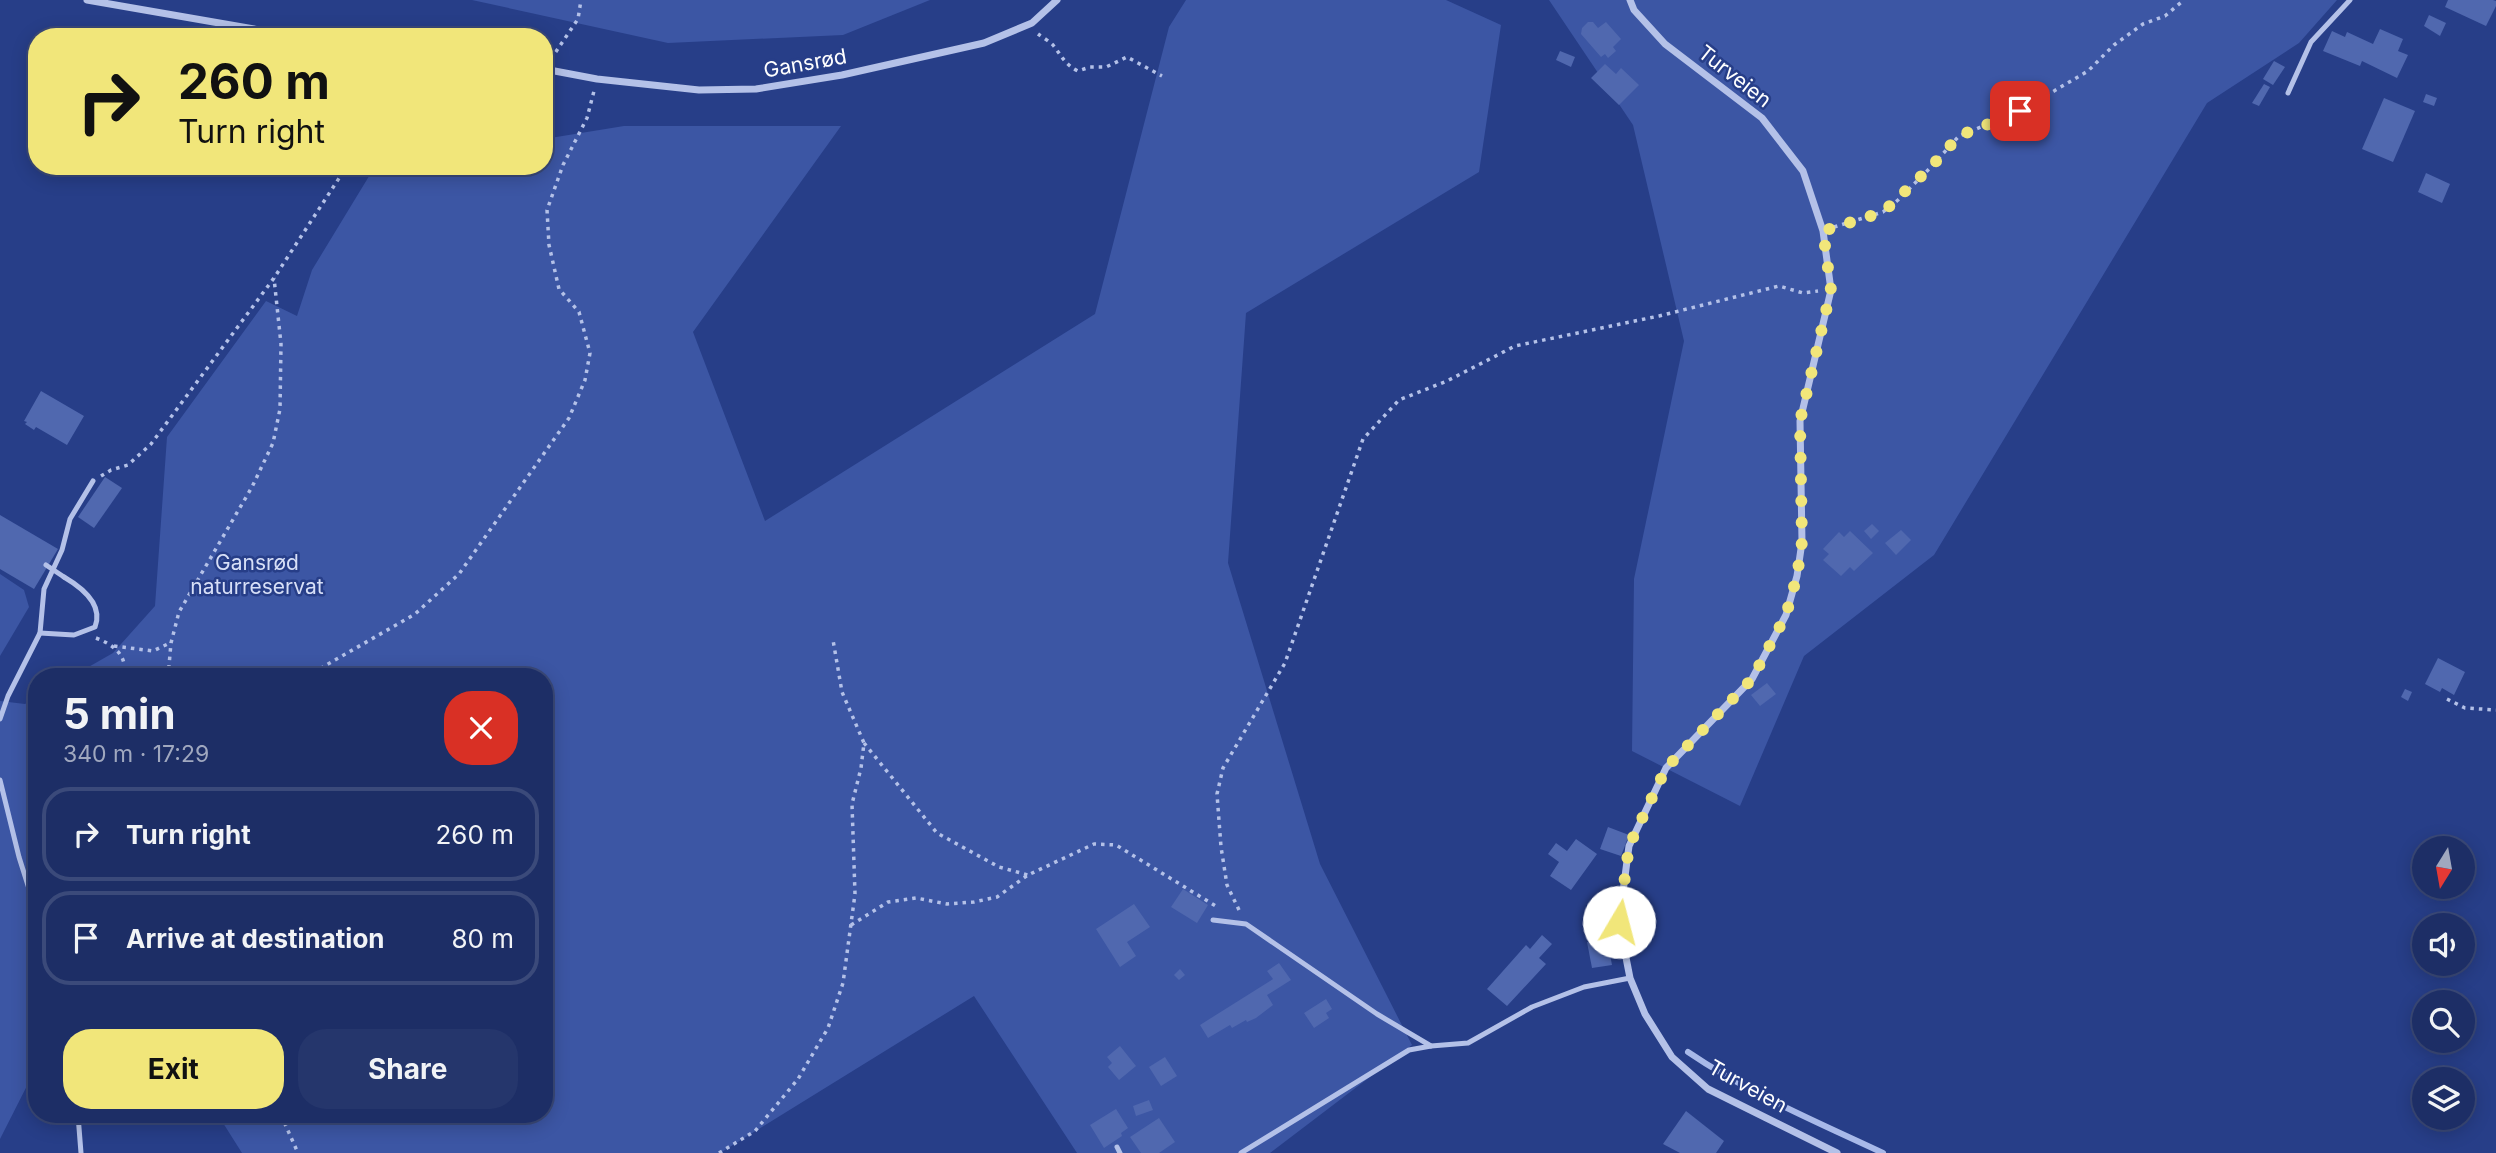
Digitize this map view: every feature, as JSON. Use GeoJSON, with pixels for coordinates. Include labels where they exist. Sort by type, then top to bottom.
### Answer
{"type":"FeatureCollection","features":[{"type":"Feature","properties":{"kind":"street"},"geometry":{"type":"LineString","coordinates":[[87,0],[248,28]]}},
{"type":"Feature","properties":{"kind":"street","name":"Gansrød"},"geometry":{"type":"LineString","coordinates":[[553,70],[597,79],[699,90],[757,89],[842,75],[984,43],[1032,23],[1057,0]]}},
{"type":"Feature","properties":{"kind":"street","name":"Turveien"},"geometry":{"type":"LineString","coordinates":[[1630,0],[1634,10],[1665,44],[1762,118],[1803,171],[1823,231],[1831,290],[1800,421],[1802,542],[1797,576],[1786,615],[1752,679],[1666,768],[1629,846],[1619,922],[1630,978],[1645,1014],[1672,1057],[1708,1089],[1837,1153]]}},
{"type":"Feature","properties":{"kind":"lane"},"geometry":{"type":"LineString","coordinates":[[2288,93],[2311,42],[2350,0]]}},
{"type":"Feature","properties":{"kind":"lane"},"geometry":{"type":"LineString","coordinates":[[0,719],[8,696],[40,633],[44,589],[62,550],[70,519],[93,481]]}},
{"type":"Feature","properties":{"kind":"lane"},"geometry":{"type":"LineString","coordinates":[[40,633],[74,635],[95,627],[98,619],[97,608],[82,588],[46,565]]}},
{"type":"Feature","properties":{"kind":"lane"},"geometry":{"type":"LineString","coordinates":[[0,780],[28,886]]}},
{"type":"Feature","properties":{"kind":"lane"},"geometry":{"type":"LineString","coordinates":[[1213,920],[1246,924],[1377,1014],[1431,1046]]}},
{"type":"Feature","properties":{"kind":"lane"},"geometry":{"type":"LineString","coordinates":[[1241,1153],[1409,1050],[1468,1042],[1532,1007],[1584,987],[1630,978]]}},
{"type":"Feature","properties":{"kind":"lane"},"geometry":{"type":"LineString","coordinates":[[78,1123],[80,1153]]}},
{"type":"Feature","properties":{"kind":"path"},"geometry":{"type":"LineString","coordinates":[[553,55],[578,19],[581,0]]}},
{"type":"Feature","properties":{"kind":"path"},"geometry":{"type":"LineString","coordinates":[[1823,231],[1883,212],[1922,176],[1959,136],[2020,111],[2088,71],[2114,45],[2143,24],[2165,16],[2184,0]]}},
{"type":"Feature","properties":{"kind":"path"},"geometry":{"type":"LineString","coordinates":[[1032,23],[1038,34],[1054,46],[1055,52],[1069,67],[1078,71],[1090,67],[1106,67],[1126,57],[1162,76]]}},
{"type":"Feature","properties":{"kind":"path"},"geometry":{"type":"LineString","coordinates":[[322,668],[415,614],[459,574],[569,418],[585,380],[590,353],[579,312],[559,289],[549,245],[547,209],[563,165],[587,118],[597,79]]}},
{"type":"Feature","properties":{"kind":"path"},"geometry":{"type":"LineString","coordinates":[[93,481],[111,470],[128,465],[151,444],[274,278],[341,175]]}},
{"type":"Feature","properties":{"kind":"path"},"geometry":{"type":"LineString","coordinates":[[170,668],[171,643],[178,612],[252,487],[273,443],[280,409],[281,370],[274,278]]}},
{"type":"Feature","properties":{"kind":"path"},"geometry":{"type":"LineString","coordinates":[[1246,924],[1227,886],[1221,848],[1217,794],[1223,768],[1284,663],[1363,439],[1399,400],[1447,380],[1515,346],[1659,316],[1779,286],[1804,293],[1831,290]]}},
{"type":"Feature","properties":{"kind":"path"},"geometry":{"type":"LineString","coordinates":[[74,635],[98,639],[114,646],[153,651],[171,643]]}},
{"type":"Feature","properties":{"kind":"path"},"geometry":{"type":"LineString","coordinates":[[833,640],[842,692],[864,743],[937,834],[999,867],[1028,875]]}},
{"type":"Feature","properties":{"kind":"path"},"geometry":{"type":"LineString","coordinates":[[114,646],[123,659],[125,668]]}},
{"type":"Feature","properties":{"kind":"path"},"geometry":{"type":"LineString","coordinates":[[2447,699],[2465,708],[2496,710]]}},
{"type":"Feature","properties":{"kind":"path"},"geometry":{"type":"LineString","coordinates":[[719,1153],[755,1131],[798,1079],[828,1028],[843,983],[855,894],[852,804],[864,743]]}},
{"type":"Feature","properties":{"kind":"path"},"geometry":{"type":"LineString","coordinates":[[851,925],[888,901],[916,898],[947,904],[997,897],[1028,875],[1094,844],[1116,845],[1223,911]]}},
{"type":"Feature","properties":{"kind":"path"},"geometry":{"type":"LineString","coordinates":[[284,1123],[298,1153]]}},
{"type":"Feature","properties":{"kind":"green space"},"geometry":{"type":"Polygon","coordinates":[[[472,0],[930,0],[843,35],[668,43],[472,0]]]}},
{"type":"Feature","properties":{"kind":"green space","name":"Gansrød naturreservat"},"geometry":{"type":"Polygon","coordinates":[[[1186,0],[1446,0],[1501,25],[1479,172],[1246,313],[1228,563],[1320,864],[1412,1045],[1270,1153],[1077,1153],[974,996],[720,1153],[242,1153],[223,1123],[553,1123],[553,668],[87,668],[113,653],[155,606],[167,437],[266,301],[297,316],[312,270],[370,175],[553,175],[553,138],[624,126],[841,126],[693,332],[765,521],[1095,314],[1169,27],[1186,0]]]}},
{"type":"Feature","properties":{"kind":"green space"},"geometry":{"type":"Polygon","coordinates":[[[1549,0],[2337,0],[2299,43],[2207,103],[1934,555],[1804,656],[1740,806],[1632,751],[1634,579],[1684,341],[1633,125],[1549,0]]]}},
{"type":"Feature","properties":{"kind":"green space"},"geometry":{"type":"Polygon","coordinates":[[[0,574],[24,590],[29,607],[0,656],[0,574]]]}},
{"type":"Feature","properties":{"kind":"green space"},"geometry":{"type":"Polygon","coordinates":[[[0,701],[28,702],[28,1084],[0,1139],[0,701]]]}},
{"type":"Feature","properties":{"kind":"building"},"geometry":{"type":"Polygon","coordinates":[[[2448,0],[2493,0],[2496,1],[2496,6],[2486,26],[2445,7],[2448,0]]]}},
{"type":"Feature","properties":{"kind":"building"},"geometry":{"type":"Polygon","coordinates":[[[2429,15],[2446,23],[2440,36],[2424,26],[2429,15]]]}},
{"type":"Feature","properties":{"kind":"building"},"geometry":{"type":"Polygon","coordinates":[[[1588,22],[1593,22],[1598,28],[1606,22],[1621,39],[1613,47],[1616,51],[1608,58],[1605,54],[1601,57],[1581,34],[1582,28],[1588,22]]]}},
{"type":"Feature","properties":{"kind":"building"},"geometry":{"type":"Polygon","coordinates":[[[2380,29],[2403,39],[2398,51],[2408,55],[2397,78],[2362,61],[2360,66],[2323,51],[2332,31],[2345,37],[2347,32],[2373,44],[2380,29]]]}},
{"type":"Feature","properties":{"kind":"building"},"geometry":{"type":"Polygon","coordinates":[[[1560,51],[1575,57],[1571,67],[1556,60],[1560,51]]]}},
{"type":"Feature","properties":{"kind":"building"},"geometry":{"type":"Polygon","coordinates":[[[2274,61],[2285,67],[2273,85],[2263,79],[2274,61]]]}},
{"type":"Feature","properties":{"kind":"building"},"geometry":{"type":"Polygon","coordinates":[[[1605,64],[1616,74],[1621,68],[1639,85],[1619,105],[1591,78],[1605,64]]]}},
{"type":"Feature","properties":{"kind":"building"},"geometry":{"type":"Polygon","coordinates":[[[2264,84],[2270,87],[2259,106],[2252,103],[2264,84]]]}},
{"type":"Feature","properties":{"kind":"building"},"geometry":{"type":"Polygon","coordinates":[[[2426,94],[2437,98],[2434,106],[2423,102],[2426,94]]]}},
{"type":"Feature","properties":{"kind":"building"},"geometry":{"type":"Polygon","coordinates":[[[2384,98],[2415,111],[2393,162],[2362,149],[2384,98]]]}},
{"type":"Feature","properties":{"kind":"building"},"geometry":{"type":"Polygon","coordinates":[[[2426,173],[2450,184],[2442,203],[2418,192],[2426,173]]]}},
{"type":"Feature","properties":{"kind":"building"},"geometry":{"type":"Polygon","coordinates":[[[41,391],[84,416],[67,445],[36,427],[34,430],[25,424],[27,422],[24,421],[41,391]]]}},
{"type":"Feature","properties":{"kind":"building"},"geometry":{"type":"Polygon","coordinates":[[[105,477],[122,488],[94,528],[78,517],[105,477]]]}},
{"type":"Feature","properties":{"kind":"building"},"geometry":{"type":"Polygon","coordinates":[[[0,515],[58,549],[34,589],[0,569],[0,515]]]}},
{"type":"Feature","properties":{"kind":"building"},"geometry":{"type":"Polygon","coordinates":[[[1872,524],[1879,531],[1871,539],[1864,531],[1872,524]]]}},
{"type":"Feature","properties":{"kind":"building"},"geometry":{"type":"Polygon","coordinates":[[[1901,530],[1911,540],[1896,555],[1885,543],[1901,530]]]}},
{"type":"Feature","properties":{"kind":"building"},"geometry":{"type":"Polygon","coordinates":[[[1850,531],[1873,553],[1854,571],[1850,567],[1841,576],[1823,560],[1829,554],[1823,549],[1839,532],[1844,537],[1850,531]]]}},
{"type":"Feature","properties":{"kind":"building"},"geometry":{"type":"Polygon","coordinates":[[[2438,658],[2465,672],[2454,695],[2442,688],[2440,692],[2425,684],[2438,658]]]}},
{"type":"Feature","properties":{"kind":"building"},"geometry":{"type":"Polygon","coordinates":[[[1767,683],[1776,694],[1760,706],[1751,695],[1767,683]]]}},
{"type":"Feature","properties":{"kind":"building"},"geometry":{"type":"Polygon","coordinates":[[[2405,689],[2412,692],[2408,701],[2401,697],[2405,689]]]}},
{"type":"Feature","properties":{"kind":"building"},"geometry":{"type":"Polygon","coordinates":[[[1608,827],[1629,835],[1621,856],[1600,849],[1608,827]]]}},
{"type":"Feature","properties":{"kind":"building"},"geometry":{"type":"Polygon","coordinates":[[[1576,839],[1597,854],[1571,890],[1550,876],[1559,862],[1548,854],[1556,843],[1567,851],[1576,839]]]}},
{"type":"Feature","properties":{"kind":"building"},"geometry":{"type":"Polygon","coordinates":[[[1183,889],[1208,905],[1197,923],[1171,907],[1183,889]]]}},
{"type":"Feature","properties":{"kind":"building"},"geometry":{"type":"Polygon","coordinates":[[[1134,904],[1150,927],[1127,942],[1136,956],[1120,967],[1096,929],[1134,904]]]}},
{"type":"Feature","properties":{"kind":"building"},"geometry":{"type":"Polygon","coordinates":[[[1542,935],[1552,944],[1539,958],[1546,964],[1507,1006],[1487,989],[1526,945],[1530,949],[1542,935]]]}},
{"type":"Feature","properties":{"kind":"building"},"geometry":{"type":"Polygon","coordinates":[[[1607,939],[1612,965],[1592,968],[1587,942],[1607,939]]]}},
{"type":"Feature","properties":{"kind":"building"},"geometry":{"type":"Polygon","coordinates":[[[1279,963],[1291,980],[1267,995],[1273,1005],[1256,1018],[1232,1028],[1230,1025],[1208,1038],[1200,1025],[1273,979],[1267,971],[1279,963]]]}},
{"type":"Feature","properties":{"kind":"building"},"geometry":{"type":"Polygon","coordinates":[[[1180,969],[1185,975],[1179,980],[1174,975],[1180,969]]]}},
{"type":"Feature","properties":{"kind":"building"},"geometry":{"type":"Polygon","coordinates":[[[1326,999],[1332,1009],[1326,1013],[1329,1018],[1314,1028],[1304,1013],[1326,999]]]}},
{"type":"Feature","properties":{"kind":"building"},"geometry":{"type":"Polygon","coordinates":[[[1120,1046],[1136,1066],[1119,1080],[1108,1067],[1112,1063],[1107,1057],[1120,1046]]]}},
{"type":"Feature","properties":{"kind":"building"},"geometry":{"type":"Polygon","coordinates":[[[1165,1057],[1177,1076],[1161,1086],[1149,1067],[1165,1057]]]}},
{"type":"Feature","properties":{"kind":"building"},"geometry":{"type":"Polygon","coordinates":[[[1149,1100],[1153,1110],[1136,1116],[1133,1106],[1149,1100]]]}},
{"type":"Feature","properties":{"kind":"building"},"geometry":{"type":"Polygon","coordinates":[[[1116,1109],[1128,1128],[1121,1133],[1122,1136],[1104,1148],[1090,1125],[1116,1109]]]}},
{"type":"Feature","properties":{"kind":"building"},"geometry":{"type":"Polygon","coordinates":[[[1686,1111],[1724,1141],[1716,1153],[1680,1153],[1663,1144],[1686,1111]]]}},
{"type":"Feature","properties":{"kind":"building"},"geometry":{"type":"Polygon","coordinates":[[[1159,1118],[1175,1142],[1159,1153],[1141,1153],[1130,1137],[1159,1118]]]}},
{"type":"Feature","properties":{"kind":"waterway"},"geometry":{"type":"LineString","coordinates":[[1688,1052],[1759,1094],[1883,1153]]}},
{"type":"Feature","properties":{"kind":"route"},"geometry":{"type":"LineString","coordinates":[[1619,922],[1629,846],[1666,768],[1752,679],[1786,615],[1797,576],[1802,542],[1800,421],[1831,290],[1823,231],[1883,212],[1898,200],[1959,136],[2020,111]]}}]}
